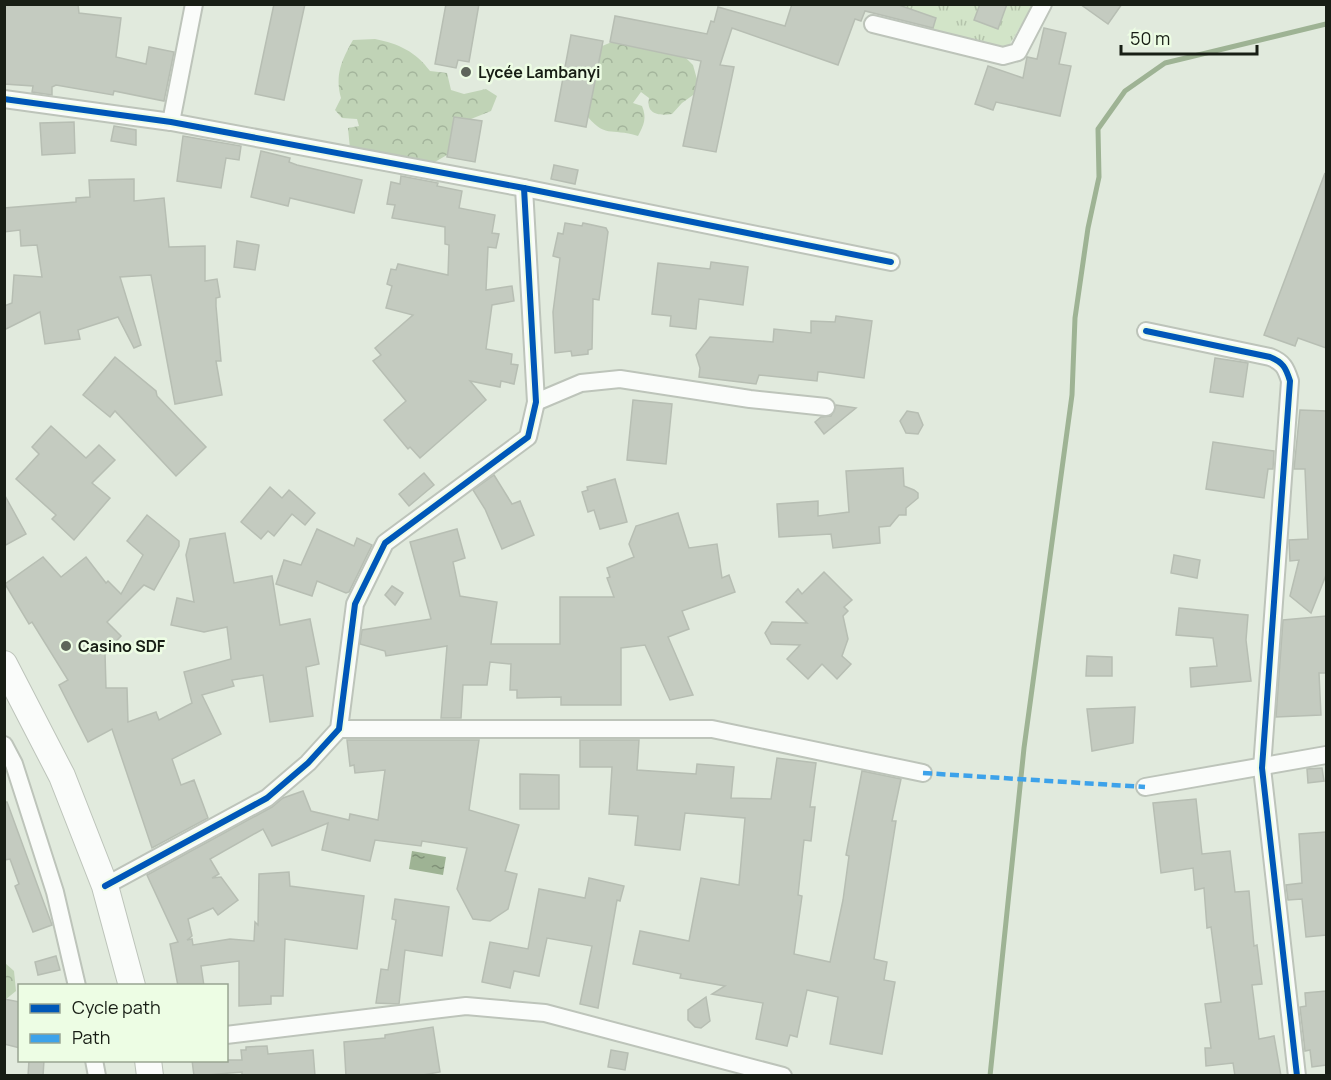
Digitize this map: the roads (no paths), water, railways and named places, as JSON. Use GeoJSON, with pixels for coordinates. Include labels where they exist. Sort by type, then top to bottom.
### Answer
{"type":"FeatureCollection","features":[{"type":"Feature","properties":{"kind":"main road"},"geometry":{"type":"LineString","coordinates":[[4,664],[62,776],[105,886],[131,984]]}},
{"type":"Feature","properties":{"kind":"street"},"geometry":{"type":"LineString","coordinates":[[171,122],[194,4]]}},
{"type":"Feature","properties":{"kind":"street"},"geometry":{"type":"LineString","coordinates":[[873,24],[1003,56],[1018,52],[1044,4]]}},
{"type":"Feature","properties":{"kind":"street"},"geometry":{"type":"LineString","coordinates":[[4,99],[171,122],[524,188],[891,262]]}},
{"type":"Feature","properties":{"kind":"street"},"geometry":{"type":"LineString","coordinates":[[105,886],[267,798],[308,763],[339,729],[356,604],[385,543],[528,437],[536,402],[524,188]]}},
{"type":"Feature","properties":{"kind":"street"},"geometry":{"type":"LineString","coordinates":[[1146,331],[1270,357],[1280,361],[1287,369],[1290,381],[1262,768],[1297,1076]]}},
{"type":"Feature","properties":{"kind":"street"},"geometry":{"type":"LineString","coordinates":[[536,402],[581,383],[620,379],[750,399],[826,407]]}},
{"type":"Feature","properties":{"kind":"street"},"geometry":{"type":"LineString","coordinates":[[339,729],[712,729],[923,773]]}},
{"type":"Feature","properties":{"kind":"street"},"geometry":{"type":"LineString","coordinates":[[4,745],[14,764],[56,892],[76,984]]}},
{"type":"Feature","properties":{"kind":"street"},"geometry":{"type":"LineString","coordinates":[[1145,787],[1326,755]]}},
{"type":"Feature","properties":{"kind":"street"},"geometry":{"type":"LineString","coordinates":[[228,1035],[466,1006],[545,1013],[783,1076]]}},
{"type":"Feature","properties":{"kind":"water"},"geometry":{"type":"Polygon","coordinates":[[[412,851],[446,857],[443,875],[409,869],[412,851]]]}},
{"type":"Feature","properties":{"kind":"waterway"},"geometry":{"type":"LineString","coordinates":[[990,1076],[1024,748],[1072,395],[1075,318],[1088,228],[1099,177],[1098,129],[1125,91],[1165,63],[1326,24]]}},
{"type":"Feature","properties":{"kind":"place","name":"Lycée Lambanyi"},"geometry":{"type":"Point","coordinates":[466,72]}},
{"type":"Feature","properties":{"kind":"place","name":"Casino SDF"},"geometry":{"type":"Point","coordinates":[66,646]}}]}
